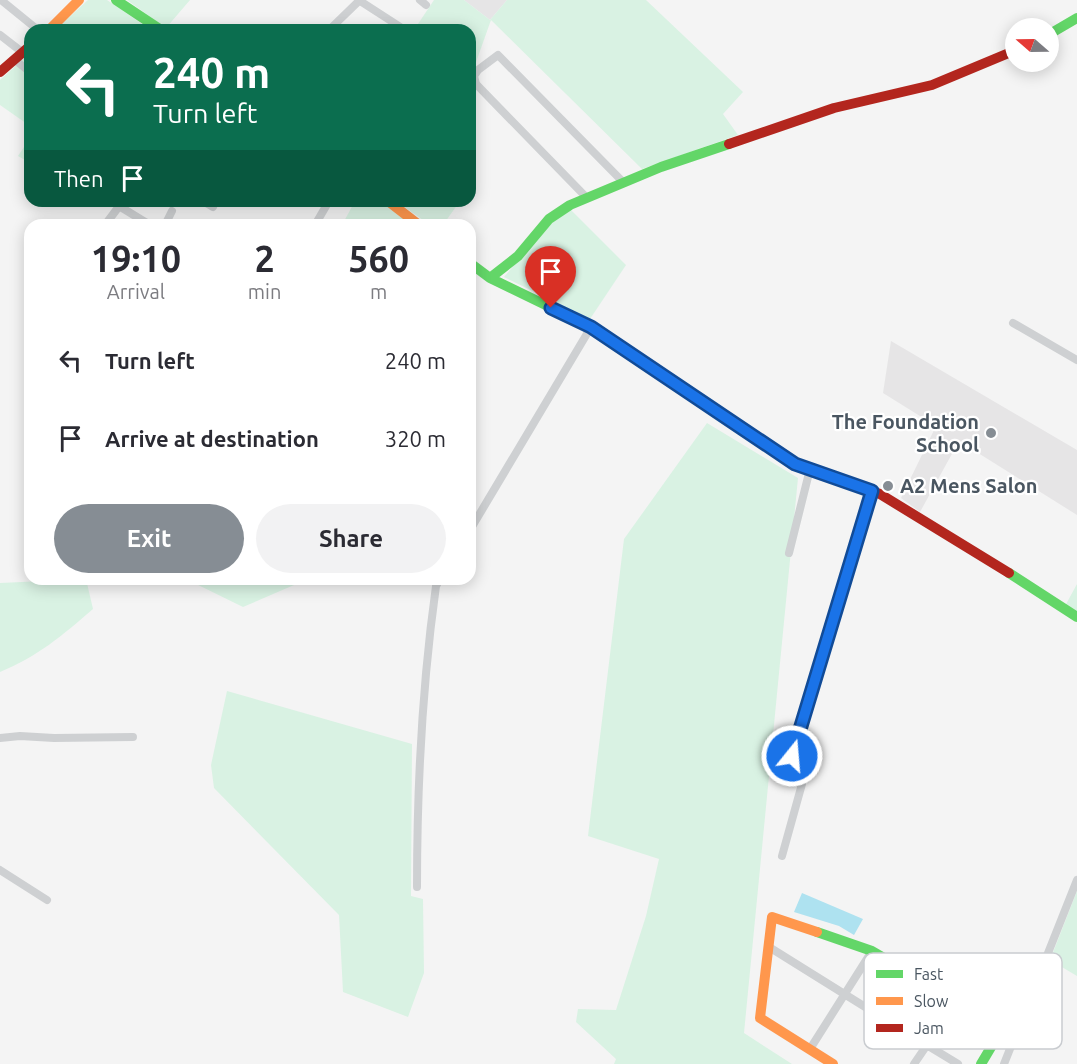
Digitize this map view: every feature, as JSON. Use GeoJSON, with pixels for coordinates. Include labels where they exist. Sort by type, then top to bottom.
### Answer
{"type":"FeatureCollection","features":[{"type":"Feature","properties":{"kind":"street"},"geometry":{"type":"LineString","coordinates":[[1,0],[31,24]]}},
{"type":"Feature","properties":{"kind":"street"},"geometry":{"type":"LineString","coordinates":[[58,24],[79,0]]}},
{"type":"Feature","properties":{"kind":"street"},"geometry":{"type":"LineString","coordinates":[[116,0],[151,24]]}},
{"type":"Feature","properties":{"kind":"street"},"geometry":{"type":"LineString","coordinates":[[338,24],[360,0],[396,24]]}},
{"type":"Feature","properties":{"kind":"street"},"geometry":{"type":"LineString","coordinates":[[1059,29],[1077,18]]}},
{"type":"Feature","properties":{"kind":"street"},"geometry":{"type":"LineString","coordinates":[[0,35],[22,53],[0,72]]}},
{"type":"Feature","properties":{"kind":"street"},"geometry":{"type":"LineString","coordinates":[[476,73],[498,55],[624,183]]}},
{"type":"Feature","properties":{"kind":"street"},"geometry":{"type":"LineString","coordinates":[[490,278],[518,256],[549,219],[570,205],[661,167],[834,108],[932,85],[1005,55]]}},
{"type":"Feature","properties":{"kind":"street"},"geometry":{"type":"LineString","coordinates":[[476,84],[587,198]]}},
{"type":"Feature","properties":{"kind":"street"},"geometry":{"type":"LineString","coordinates":[[110,219],[119,207]]}},
{"type":"Feature","properties":{"kind":"street"},"geometry":{"type":"LineString","coordinates":[[125,207],[142,219]]}},
{"type":"Feature","properties":{"kind":"street"},"geometry":{"type":"LineString","coordinates":[[396,207],[411,219]]}},
{"type":"Feature","properties":{"kind":"street"},"geometry":{"type":"LineString","coordinates":[[168,219],[172,212]]}},
{"type":"Feature","properties":{"kind":"street"},"geometry":{"type":"LineString","coordinates":[[476,268],[490,278],[591,327],[795,464],[872,491],[906,508],[1077,617]]}},
{"type":"Feature","properties":{"kind":"street"},"geometry":{"type":"LineString","coordinates":[[1013,323],[1077,360]]}},
{"type":"Feature","properties":{"kind":"street"},"geometry":{"type":"LineString","coordinates":[[476,520],[591,327]]}},
{"type":"Feature","properties":{"kind":"street"},"geometry":{"type":"LineString","coordinates":[[789,554],[810,469]]}},
{"type":"Feature","properties":{"kind":"street"},"geometry":{"type":"LineString","coordinates":[[782,856],[802,784],[786,778],[872,491]]}},
{"type":"Feature","properties":{"kind":"street"},"geometry":{"type":"LineString","coordinates":[[417,887],[417,796],[421,713],[434,598],[438,585]]}},
{"type":"Feature","properties":{"kind":"street"},"geometry":{"type":"LineString","coordinates":[[0,738],[20,736],[133,737]]}},
{"type":"Feature","properties":{"kind":"street"},"geometry":{"type":"LineString","coordinates":[[0,870],[47,900]]}},
{"type":"Feature","properties":{"kind":"street"},"geometry":{"type":"LineString","coordinates":[[1048,953],[1077,880]]}},
{"type":"Feature","properties":{"kind":"street"},"geometry":{"type":"LineString","coordinates":[[832,1064],[760,1018],[772,917],[875,953]]}},
{"type":"Feature","properties":{"kind":"street"},"geometry":{"type":"LineString","coordinates":[[769,947],[864,1006]]}},
{"type":"Feature","properties":{"kind":"street"},"geometry":{"type":"LineString","coordinates":[[810,1049],[864,963]]}},
{"type":"Feature","properties":{"kind":"street"},"geometry":{"type":"LineString","coordinates":[[914,1064],[924,1049]]}},
{"type":"Feature","properties":{"kind":"street"},"geometry":{"type":"LineString","coordinates":[[934,1049],[958,1064]]}},
{"type":"Feature","properties":{"kind":"street"},"geometry":{"type":"LineString","coordinates":[[981,1064],[990,1049]]}},
{"type":"Feature","properties":{"kind":"street"},"geometry":{"type":"LineString","coordinates":[[1005,1064],[1011,1049]]}},
{"type":"Feature","properties":{"kind":"shaded area"},"geometry":{"type":"Polygon","coordinates":[[[464,0],[507,0],[490,20],[464,0]]]}},
{"type":"Feature","properties":{"kind":"shaded area","name":"The Foundation School"},"geometry":{"type":"Polygon","coordinates":[[[891,341],[1077,450],[1077,515],[959,441],[920,512],[901,498],[936,426],[883,393],[891,341]]]}},
{"type":"Feature","properties":{"kind":"green space"},"geometry":{"type":"Polygon","coordinates":[[[88,0],[107,0],[142,24],[62,24],[88,0]]]}},
{"type":"Feature","properties":{"kind":"green space"},"geometry":{"type":"Polygon","coordinates":[[[127,0],[190,0],[169,24],[160,24],[127,0]]]}},
{"type":"Feature","properties":{"kind":"green space"},"geometry":{"type":"Polygon","coordinates":[[[434,0],[464,0],[490,20],[507,0],[646,0],[743,92],[723,114],[738,135],[642,169],[491,20],[476,62],[476,24],[418,24],[434,0]]]}},
{"type":"Feature","properties":{"kind":"green space"},"geometry":{"type":"Polygon","coordinates":[[[24,58],[24,122],[0,105],[0,80],[24,58]]]}},
{"type":"Feature","properties":{"kind":"green space"},"geometry":{"type":"Polygon","coordinates":[[[24,147],[24,160],[18,156],[24,147]]]}},
{"type":"Feature","properties":{"kind":"green space"},"geometry":{"type":"Polygon","coordinates":[[[352,207],[388,207],[404,219],[345,219],[352,207]]]}},
{"type":"Feature","properties":{"kind":"green space"},"geometry":{"type":"Polygon","coordinates":[[[404,207],[456,207],[447,219],[422,219],[404,207]]]}},
{"type":"Feature","properties":{"kind":"green space"},"geometry":{"type":"Polygon","coordinates":[[[570,209],[626,265],[590,319],[504,277],[548,226],[570,209]]]}},
{"type":"Feature","properties":{"kind":"green space"},"geometry":{"type":"Polygon","coordinates":[[[707,423],[798,478],[744,1033],[792,1064],[614,1064],[616,1059],[576,1022],[578,1009],[616,1010],[646,916],[659,859],[588,836],[624,539],[707,423]]]}},
{"type":"Feature","properties":{"kind":"green space"},"geometry":{"type":"Polygon","coordinates":[[[0,583],[87,585],[93,609],[38,652],[0,672],[0,583]]]}},
{"type":"Feature","properties":{"kind":"green space"},"geometry":{"type":"Polygon","coordinates":[[[1077,584],[1077,612],[1065,606],[1077,584]]]}},
{"type":"Feature","properties":{"kind":"green space"},"geometry":{"type":"Polygon","coordinates":[[[198,585],[294,585],[243,607],[198,585]]]}},
{"type":"Feature","properties":{"kind":"green space"},"geometry":{"type":"Polygon","coordinates":[[[227,691],[412,744],[411,896],[423,899],[424,973],[408,1017],[343,992],[339,915],[214,788],[211,765],[227,691]]]}},
{"type":"Feature","properties":{"kind":"green space"},"geometry":{"type":"Polygon","coordinates":[[[1077,891],[1077,976],[1062,967],[1062,953],[1053,953],[1077,891]]]}},
{"type":"Feature","properties":{"kind":"water"},"geometry":{"type":"Polygon","coordinates":[[[802,893],[863,919],[854,935],[839,926],[794,912],[802,893]]]}},
{"type":"Feature","properties":{"kind":"traffic: fast"},"geometry":{"type":"LineString","coordinates":[[116,0],[152,24]]}},
{"type":"Feature","properties":{"kind":"traffic: fast"},"geometry":{"type":"LineString","coordinates":[[1059,29],[1077,18]]}},
{"type":"Feature","properties":{"kind":"traffic: fast"},"geometry":{"type":"LineString","coordinates":[[476,268],[490,278],[518,256],[549,219],[570,205],[661,167],[729,144]]}},
{"type":"Feature","properties":{"kind":"traffic: fast"},"geometry":{"type":"LineString","coordinates":[[490,278],[591,327],[705,403]]}},
{"type":"Feature","properties":{"kind":"traffic: fast"},"geometry":{"type":"LineString","coordinates":[[1009,573],[1077,617]]}},
{"type":"Feature","properties":{"kind":"traffic: fast"},"geometry":{"type":"LineString","coordinates":[[817,932],[875,953]]}},
{"type":"Feature","properties":{"kind":"traffic: fast"},"geometry":{"type":"LineString","coordinates":[[981,1064],[990,1049]]}},
{"type":"Feature","properties":{"kind":"traffic: slow"},"geometry":{"type":"LineString","coordinates":[[55,24],[79,0]]}},
{"type":"Feature","properties":{"kind":"traffic: slow"},"geometry":{"type":"LineString","coordinates":[[396,207],[411,219]]}},
{"type":"Feature","properties":{"kind":"traffic: slow"},"geometry":{"type":"LineString","coordinates":[[817,932],[772,917],[760,1018],[833,1064]]}},
{"type":"Feature","properties":{"kind":"traffic: jam"},"geometry":{"type":"LineString","coordinates":[[0,72],[24,51]]}},
{"type":"Feature","properties":{"kind":"traffic: jam"},"geometry":{"type":"LineString","coordinates":[[729,144],[834,108],[932,85],[1005,55]]}},
{"type":"Feature","properties":{"kind":"traffic: jam"},"geometry":{"type":"LineString","coordinates":[[705,403],[795,464],[880,494],[1009,573]]}},
{"type":"Feature","properties":{"kind":"place","name":"The Foundation School"},"geometry":{"type":"Point","coordinates":[991,433]}},
{"type":"Feature","properties":{"kind":"place","name":"A2 Mens Salon"},"geometry":{"type":"Point","coordinates":[888,486]}},
{"type":"Feature","properties":{"kind":"route"},"geometry":{"type":"LineString","coordinates":[[551,308],[591,327],[677,387],[795,464],[872,491],[792,756]]}}]}
